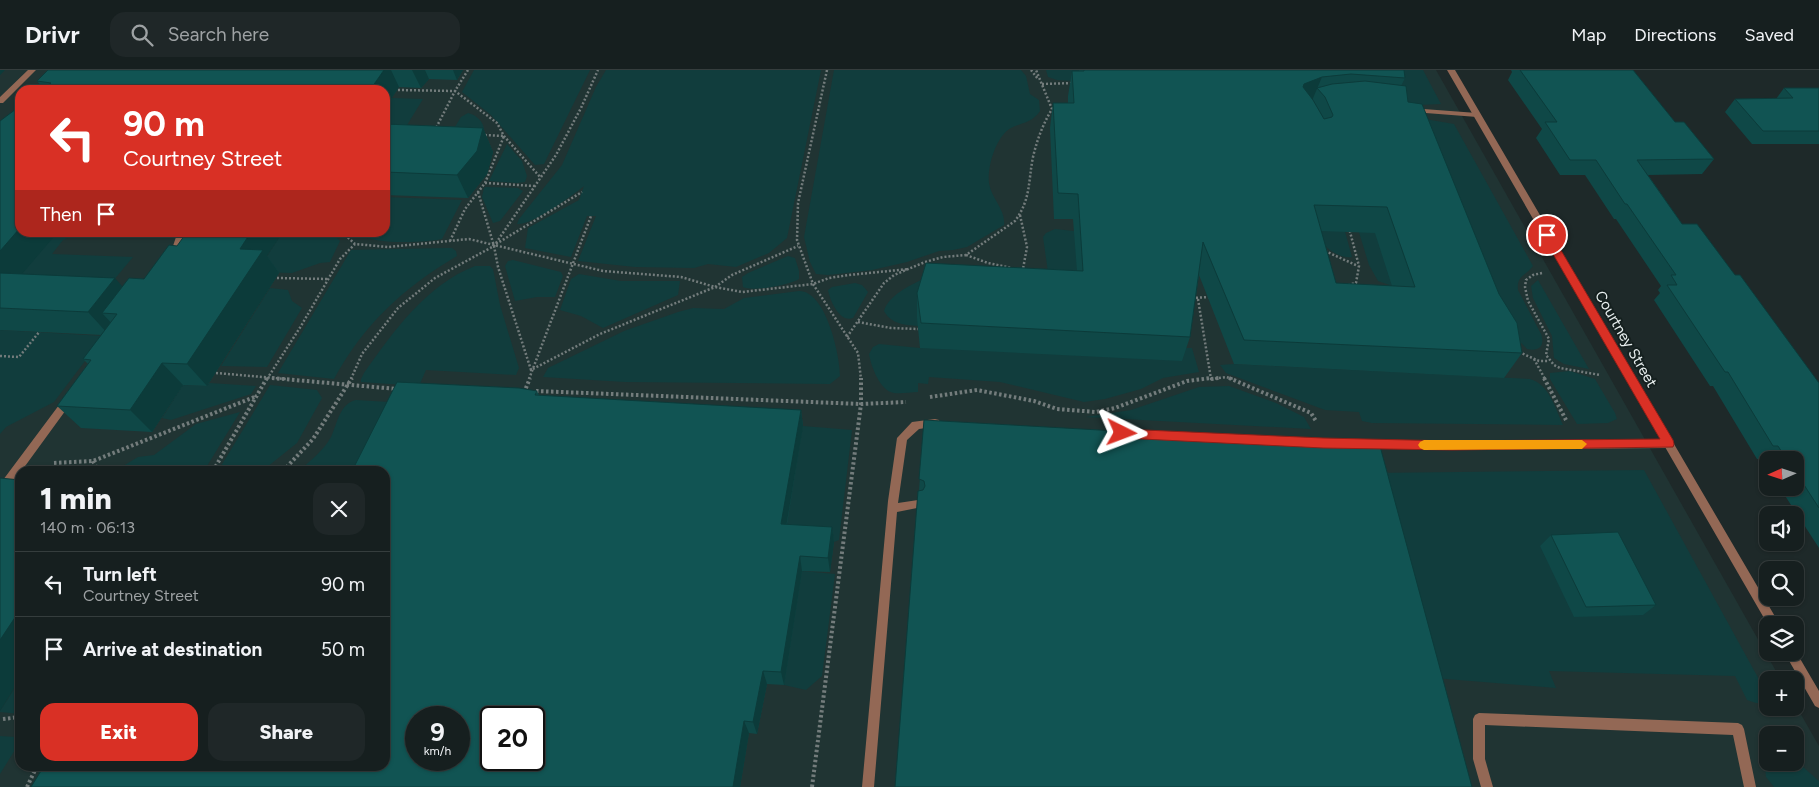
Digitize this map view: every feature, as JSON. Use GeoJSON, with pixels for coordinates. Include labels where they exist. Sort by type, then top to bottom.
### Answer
{"type":"FeatureCollection","features":[{"type":"Feature","properties":{"kind":"street"},"geometry":{"type":"LineString","coordinates":[[17,85],[32,70]]}},
{"type":"Feature","properties":{"kind":"street","name":"Courtney Street"},"geometry":{"type":"LineString","coordinates":[[1450,70],[1769,616]]}},
{"type":"Feature","properties":{"kind":"street"},"geometry":{"type":"LineString","coordinates":[[0,101],[15,86]]}},
{"type":"Feature","properties":{"kind":"street"},"geometry":{"type":"LineString","coordinates":[[1402,108],[1477,115]]}},
{"type":"Feature","properties":{"kind":"street"},"geometry":{"type":"LineString","coordinates":[[170,262],[177,250],[180,237]]}},
{"type":"Feature","properties":{"kind":"street"},"geometry":{"type":"LineString","coordinates":[[19,466],[77,388]]}},
{"type":"Feature","properties":{"kind":"street"},"geometry":{"type":"LineString","coordinates":[[868,787],[893,508],[902,438],[916,425],[945,424]]}},
{"type":"Feature","properties":{"kind":"street"},"geometry":{"type":"LineString","coordinates":[[1319,443],[1452,446],[1669,444]]}},
{"type":"Feature","properties":{"kind":"street"},"geometry":{"type":"LineString","coordinates":[[0,492],[15,472]]}},
{"type":"Feature","properties":{"kind":"street"},"geometry":{"type":"LineString","coordinates":[[893,508],[918,504]]}},
{"type":"Feature","properties":{"kind":"street"},"geometry":{"type":"LineString","coordinates":[[1795,661],[1819,702]]}},
{"type":"Feature","properties":{"kind":"street"},"geometry":{"type":"LineString","coordinates":[[1487,787],[1479,758],[1478,719],[1738,729],[1750,787]]}},
{"type":"Feature","properties":{"kind":"path"},"geometry":{"type":"LineString","coordinates":[[434,133],[468,70]]}},
{"type":"Feature","properties":{"kind":"path"},"geometry":{"type":"LineString","coordinates":[[494,246],[556,155],[581,108],[598,70]]}},
{"type":"Feature","properties":{"kind":"path"},"geometry":{"type":"LineString","coordinates":[[812,787],[861,404],[862,383],[858,353],[813,284],[798,246],[798,203],[827,70]]}},
{"type":"Feature","properties":{"kind":"path"},"geometry":{"type":"LineString","coordinates":[[1031,70],[1042,84]]}},
{"type":"Feature","properties":{"kind":"path"},"geometry":{"type":"LineString","coordinates":[[966,255],[1016,221],[1028,202],[1032,164],[1039,133],[1052,109],[1036,70]]}},
{"type":"Feature","properties":{"kind":"path"},"geometry":{"type":"LineString","coordinates":[[1042,84],[1080,84]]}},
{"type":"Feature","properties":{"kind":"path"},"geometry":{"type":"LineString","coordinates":[[398,90],[455,91],[497,123],[504,136],[541,178]]}},
{"type":"Feature","properties":{"kind":"path"},"geometry":{"type":"LineString","coordinates":[[484,135],[504,136]]}},
{"type":"Feature","properties":{"kind":"path"},"geometry":{"type":"LineString","coordinates":[[450,241],[465,209],[485,183],[504,136]]}},
{"type":"Feature","properties":{"kind":"path"},"geometry":{"type":"LineString","coordinates":[[485,183],[535,186]]}},
{"type":"Feature","properties":{"kind":"path"},"geometry":{"type":"LineString","coordinates":[[478,192],[494,246],[498,267],[531,370]]}},
{"type":"Feature","properties":{"kind":"path"},"geometry":{"type":"LineString","coordinates":[[288,466],[314,439],[348,386],[362,354],[398,308],[435,278],[494,246],[582,192]]}},
{"type":"Feature","properties":{"kind":"path"},"geometry":{"type":"LineString","coordinates":[[1020,215],[1027,247],[1023,269]]}},
{"type":"Feature","properties":{"kind":"path"},"geometry":{"type":"LineString","coordinates":[[521,396],[525,391],[531,370],[591,216]]}},
{"type":"Feature","properties":{"kind":"path"},"geometry":{"type":"LineString","coordinates":[[1347,219],[1359,266],[1356,283]]}},
{"type":"Feature","properties":{"kind":"path"},"geometry":{"type":"LineString","coordinates":[[347,237],[355,244],[388,247],[470,238],[494,246],[603,271],[681,277],[715,287],[742,292],[772,290],[813,284],[836,277],[909,269]]}},
{"type":"Feature","properties":{"kind":"path"},"geometry":{"type":"LineString","coordinates":[[216,466],[268,376],[301,326],[340,259],[355,244]]}},
{"type":"Feature","properties":{"kind":"path"},"geometry":{"type":"LineString","coordinates":[[531,370],[600,334],[715,287],[732,275],[798,246]]}},
{"type":"Feature","properties":{"kind":"path"},"geometry":{"type":"LineString","coordinates":[[1323,250],[1332,256],[1359,266]]}},
{"type":"Feature","properties":{"kind":"path"},"geometry":{"type":"LineString","coordinates":[[847,337],[884,282],[894,275],[909,269],[944,257],[966,255],[988,263],[1031,272]]}},
{"type":"Feature","properties":{"kind":"path"},"geometry":{"type":"LineString","coordinates":[[1549,361],[1546,350],[1549,339],[1529,303],[1524,286],[1526,280],[1533,275],[1567,270]]}},
{"type":"Feature","properties":{"kind":"path"},"geometry":{"type":"LineString","coordinates":[[277,278],[328,279]]}},
{"type":"Feature","properties":{"kind":"path"},"geometry":{"type":"LineString","coordinates":[[1340,287],[1356,283],[1364,285]]}},
{"type":"Feature","properties":{"kind":"path"},"geometry":{"type":"LineString","coordinates":[[1188,297],[1198,299],[1216,295]]}},
{"type":"Feature","properties":{"kind":"path"},"geometry":{"type":"LineString","coordinates":[[1198,299],[1211,378]]}},
{"type":"Feature","properties":{"kind":"path"},"geometry":{"type":"LineString","coordinates":[[858,322],[891,328],[918,329]]}},
{"type":"Feature","properties":{"kind":"path"},"geometry":{"type":"LineString","coordinates":[[0,356],[20,357],[40,331]]}},
{"type":"Feature","properties":{"kind":"path"},"geometry":{"type":"LineString","coordinates":[[1518,352],[1534,359],[1549,361],[1560,368],[1583,372]]}},
{"type":"Feature","properties":{"kind":"path"},"geometry":{"type":"LineString","coordinates":[[1534,359],[1563,415]]}},
{"type":"Feature","properties":{"kind":"path"},"geometry":{"type":"LineString","coordinates":[[216,373],[268,376],[348,386],[407,390]]}},
{"type":"Feature","properties":{"kind":"path"},"geometry":{"type":"LineString","coordinates":[[921,399],[977,390],[1034,401],[1057,410],[1096,412],[1115,408],[1187,381],[1226,377],[1237,380],[1311,413],[1315,418],[1319,443]]}},
{"type":"Feature","properties":{"kind":"path"},"geometry":{"type":"LineString","coordinates":[[515,391],[861,404],[911,400]]}},
{"type":"Feature","properties":{"kind":"path"},"geometry":{"type":"LineString","coordinates":[[51,464],[60,461],[93,461],[258,396]]}},
{"type":"Feature","properties":{"kind":"path"},"geometry":{"type":"LineString","coordinates":[[93,461],[96,466]]}},
{"type":"Feature","properties":{"kind":"path"},"geometry":{"type":"LineString","coordinates":[[3,719],[15,718]]}},
{"type":"Feature","properties":{"kind":"path"},"geometry":{"type":"LineString","coordinates":[[27,787],[35,771]]}},
{"type":"Feature","properties":{"kind":"shaded area"},"geometry":{"type":"Polygon","coordinates":[[[0,70],[1436,70],[1759,641],[1759,661],[1770,661],[1776,671],[1759,671],[1759,716],[1802,716],[1819,746],[1819,787],[0,787],[0,70]]]}},
{"type":"Feature","properties":{"kind":"shaded area"},"geometry":{"type":"Polygon","coordinates":[[[474,70],[590,70],[544,164],[535,165],[491,115],[462,92],[474,70]]]}},
{"type":"Feature","properties":{"kind":"shaded area"},"geometry":{"type":"Polygon","coordinates":[[[606,70],[821,70],[787,238],[769,253],[736,267],[708,264],[694,268],[635,267],[578,261],[596,216],[587,216],[571,257],[525,248],[528,228],[579,200],[584,186],[541,215],[532,220],[517,224],[562,165],[596,87],[606,70]]]}},
{"type":"Feature","properties":{"kind":"shaded area"},"geometry":{"type":"Polygon","coordinates":[[[834,70],[1021,70],[1026,76],[1030,94],[1039,100],[1040,111],[1030,120],[1006,132],[997,145],[991,161],[989,169],[990,188],[1003,214],[1004,225],[967,247],[939,251],[907,262],[872,270],[828,275],[816,274],[810,262],[804,237],[834,70]]]}},
{"type":"Feature","properties":{"kind":"shaded area"},"geometry":{"type":"Polygon","coordinates":[[[1046,70],[1086,70],[1096,82],[1057,80],[1048,77],[1046,70]]]}},
{"type":"Feature","properties":{"kind":"shaded area"},"geometry":{"type":"Polygon","coordinates":[[[1390,70],[1423,70],[1441,104],[1419,105],[1334,94],[1390,70]]]}},
{"type":"Feature","properties":{"kind":"shaded area"},"geometry":{"type":"Polygon","coordinates":[[[392,98],[423,99],[404,130],[390,129],[390,101],[392,98]]]}},
{"type":"Feature","properties":{"kind":"shaded area"},"geometry":{"type":"Polygon","coordinates":[[[468,113],[480,120],[484,132],[453,130],[461,117],[468,113]]]}},
{"type":"Feature","properties":{"kind":"shaded area"},"geometry":{"type":"Polygon","coordinates":[[[1401,115],[1454,124],[1533,266],[1520,278],[1518,290],[1541,334],[1542,344],[1540,347],[1531,350],[1527,349],[1510,331],[1401,115]]]}},
{"type":"Feature","properties":{"kind":"shaded area"},"geometry":{"type":"Polygon","coordinates":[[[507,144],[522,161],[527,176],[525,182],[489,181],[507,144]]]}},
{"type":"Feature","properties":{"kind":"shaded area"},"geometry":{"type":"Polygon","coordinates":[[[486,187],[518,188],[523,191],[500,221],[493,223],[482,197],[486,187]]]}},
{"type":"Feature","properties":{"kind":"shaded area"},"geometry":{"type":"Polygon","coordinates":[[[390,197],[462,200],[442,239],[410,242],[373,240],[363,237],[390,237],[390,197]]]}},
{"type":"Feature","properties":{"kind":"shaded area"},"geometry":{"type":"Polygon","coordinates":[[[1338,206],[1352,257],[1340,256],[1330,250],[1314,231],[1327,231],[1338,206]]]}},
{"type":"Feature","properties":{"kind":"shaded area"},"geometry":{"type":"Polygon","coordinates":[[[1351,206],[1367,207],[1404,290],[1378,281],[1369,265],[1351,206]]]}},
{"type":"Feature","properties":{"kind":"shaded area"},"geometry":{"type":"Polygon","coordinates":[[[1055,229],[1074,231],[1092,272],[1048,272],[1043,237],[1046,233],[1055,229]]]}},
{"type":"Feature","properties":{"kind":"shaded area"},"geometry":{"type":"Polygon","coordinates":[[[53,237],[70,237],[63,240],[52,254],[133,257],[98,299],[0,298],[53,237]]]}},
{"type":"Feature","properties":{"kind":"shaded area"},"geometry":{"type":"Polygon","coordinates":[[[279,237],[336,237],[340,241],[330,262],[320,263],[292,273],[257,272],[279,237]]]}},
{"type":"Feature","properties":{"kind":"shaded area"},"geometry":{"type":"Polygon","coordinates":[[[452,248],[456,251],[457,256],[419,281],[386,309],[358,341],[334,379],[278,373],[351,250],[452,248]]]}},
{"type":"Feature","properties":{"kind":"shaded area"},"geometry":{"type":"Polygon","coordinates":[[[788,256],[795,258],[799,279],[771,287],[754,289],[743,287],[742,277],[788,256]]]}},
{"type":"Feature","properties":{"kind":"shaded area"},"geometry":{"type":"Polygon","coordinates":[[[513,260],[561,272],[563,276],[555,297],[537,297],[515,301],[505,266],[508,261],[513,260]]]}},
{"type":"Feature","properties":{"kind":"shaded area"},"geometry":{"type":"Polygon","coordinates":[[[475,266],[490,266],[493,269],[500,305],[519,368],[516,375],[426,370],[419,386],[361,382],[364,373],[375,357],[412,311],[441,285],[457,274],[475,266]]]}},
{"type":"Feature","properties":{"kind":"shaded area"},"geometry":{"type":"Polygon","coordinates":[[[579,274],[621,281],[680,281],[678,295],[603,328],[581,316],[560,310],[571,279],[579,274]]]}},
{"type":"Feature","properties":{"kind":"shaded area"},"geometry":{"type":"Polygon","coordinates":[[[923,279],[918,326],[903,324],[890,319],[884,311],[890,300],[923,279]]]}},
{"type":"Feature","properties":{"kind":"shaded area"},"geometry":{"type":"Polygon","coordinates":[[[1538,280],[1589,369],[1564,364],[1554,358],[1552,336],[1533,298],[1531,286],[1538,280]]]}},
{"type":"Feature","properties":{"kind":"shaded area"},"geometry":{"type":"Polygon","coordinates":[[[855,283],[862,285],[868,292],[853,318],[848,319],[836,310],[828,290],[832,287],[855,283]]]}},
{"type":"Feature","properties":{"kind":"shaded area"},"geometry":{"type":"Polygon","coordinates":[[[270,288],[288,290],[292,301],[302,308],[267,367],[221,366],[270,288]]]}},
{"type":"Feature","properties":{"kind":"shaded area"},"geometry":{"type":"Polygon","coordinates":[[[799,291],[809,294],[817,301],[830,326],[840,376],[830,384],[625,382],[543,377],[548,368],[624,331],[678,312],[693,308],[724,309],[744,298],[799,291]]]}},
{"type":"Feature","properties":{"kind":"shaded area"},"geometry":{"type":"Polygon","coordinates":[[[0,330],[104,336],[54,402],[6,427],[0,434],[0,330]]]}},
{"type":"Feature","properties":{"kind":"shaded area"},"geometry":{"type":"Polygon","coordinates":[[[879,344],[920,348],[1192,348],[1199,372],[1163,378],[1141,389],[1105,399],[1084,402],[1000,382],[929,377],[928,384],[918,383],[918,392],[894,393],[884,388],[880,383],[872,365],[869,354],[873,347],[879,344]]]}},
{"type":"Feature","properties":{"kind":"shaded area"},"geometry":{"type":"Polygon","coordinates":[[[1234,364],[1530,379],[1537,382],[1547,391],[1563,425],[1372,423],[1362,421],[1359,412],[1325,410],[1226,373],[1220,365],[1234,364]]]}},
{"type":"Feature","properties":{"kind":"shaded area"},"geometry":{"type":"Polygon","coordinates":[[[1570,371],[1595,379],[1617,419],[1608,423],[1577,424],[1550,379],[1550,373],[1570,371]]]}},
{"type":"Feature","properties":{"kind":"shaded area"},"geometry":{"type":"Polygon","coordinates":[[[209,383],[256,386],[251,394],[171,420],[162,418],[183,385],[207,386],[209,383]]]}},
{"type":"Feature","properties":{"kind":"shaded area"},"geometry":{"type":"Polygon","coordinates":[[[270,385],[317,390],[322,398],[297,443],[268,466],[221,466],[270,385]]]}},
{"type":"Feature","properties":{"kind":"shaded area"},"geometry":{"type":"Polygon","coordinates":[[[1229,386],[1276,403],[1304,417],[1311,429],[1086,417],[1131,410],[1199,387],[1229,386]]]}},
{"type":"Feature","properties":{"kind":"shaded area"},"geometry":{"type":"Polygon","coordinates":[[[356,400],[406,403],[375,466],[304,466],[325,446],[331,437],[337,420],[346,405],[356,400]]]}},
{"type":"Feature","properties":{"kind":"shaded area"},"geometry":{"type":"Polygon","coordinates":[[[240,412],[207,466],[123,466],[138,457],[154,455],[196,424],[240,412]]]}},
{"type":"Feature","properties":{"kind":"shaded area"},"geometry":{"type":"Polygon","coordinates":[[[803,426],[852,430],[839,540],[834,542],[784,539],[803,426]]]}},
{"type":"Feature","properties":{"kind":"shaded area"},"geometry":{"type":"Polygon","coordinates":[[[1644,470],[1759,679],[1759,703],[1747,700],[1735,676],[1549,671],[1556,688],[1422,677],[1370,473],[1644,470]]]}},
{"type":"Feature","properties":{"kind":"shaded area"},"geometry":{"type":"Polygon","coordinates":[[[780,569],[835,574],[822,676],[806,690],[784,685],[780,569]]]}},
{"type":"Feature","properties":{"kind":"shaded area"},"geometry":{"type":"Polygon","coordinates":[[[15,688],[15,714],[0,711],[15,688]]]}},
{"type":"Feature","properties":{"kind":"shaded area"},"geometry":{"type":"Polygon","coordinates":[[[0,736],[15,737],[15,750],[0,774],[0,736]]]}},
{"type":"Feature","properties":{"kind":"shaded area"},"geometry":{"type":"Polygon","coordinates":[[[1804,768],[1819,781],[1819,787],[1774,787],[1766,777],[1765,771],[1804,771],[1804,768]]]}},
{"type":"Feature","properties":{"kind":"building"},"geometry":{"type":"Polygon","coordinates":[[[48,70],[384,70],[374,85],[48,85],[51,83],[37,81],[48,70]]]}},
{"type":"Feature","properties":{"kind":"building"},"geometry":{"type":"Polygon","coordinates":[[[1404,70],[1405,78],[1351,74],[1322,77],[1304,84],[1303,87],[1324,119],[1333,115],[1325,97],[1317,88],[1332,84],[1365,81],[1406,86],[1408,102],[1422,104],[1499,294],[1517,323],[1522,353],[1244,340],[1203,242],[1190,337],[921,323],[917,293],[926,263],[1083,271],[1078,194],[1058,193],[1053,103],[1074,103],[1072,71],[1404,70]],[[1314,205],[1336,283],[1415,287],[1387,207],[1314,205]]]}},
{"type":"Feature","properties":{"kind":"building"},"geometry":{"type":"Polygon","coordinates":[[[1520,70],[1633,70],[1675,122],[1684,122],[1714,159],[1637,160],[1682,224],[1697,224],[1735,275],[1740,275],[1819,383],[1819,508],[1804,485],[1804,451],[1781,451],[1778,446],[1773,446],[1728,372],[1725,372],[1667,285],[1677,285],[1671,275],[1676,275],[1596,160],[1570,160],[1545,122],[1557,122],[1520,70]]]}},
{"type":"Feature","properties":{"kind":"building"},"geometry":{"type":"Polygon","coordinates":[[[1784,88],[1819,88],[1819,131],[1763,131],[1735,99],[1793,98],[1784,88]]]}},
{"type":"Feature","properties":{"kind":"building"},"geometry":{"type":"Polygon","coordinates":[[[15,110],[15,234],[0,251],[0,121],[15,110]]]}},
{"type":"Feature","properties":{"kind":"building"},"geometry":{"type":"Polygon","coordinates":[[[390,124],[483,128],[477,151],[457,175],[390,172],[390,124]]]}},
{"type":"Feature","properties":{"kind":"building"},"geometry":{"type":"Polygon","coordinates":[[[183,237],[248,237],[240,249],[263,250],[187,364],[162,363],[130,410],[57,406],[91,360],[83,359],[117,314],[102,313],[129,278],[144,279],[169,245],[177,246],[183,237]]]}},
{"type":"Feature","properties":{"kind":"building"},"geometry":{"type":"Polygon","coordinates":[[[0,273],[115,278],[88,312],[0,308],[0,273]]]}},
{"type":"Feature","properties":{"kind":"building"},"geometry":{"type":"Polygon","coordinates":[[[397,382],[519,388],[537,391],[535,395],[801,410],[781,524],[832,527],[828,558],[800,556],[781,672],[763,671],[753,722],[744,721],[733,787],[31,787],[41,771],[390,771],[390,466],[355,466],[397,382]]]}},
{"type":"Feature","properties":{"kind":"building"},"geometry":{"type":"Polygon","coordinates":[[[924,420],[1380,446],[1472,787],[895,787],[918,491],[923,490],[925,486],[924,481],[919,479],[924,420]]]}},
{"type":"Feature","properties":{"kind":"building"},"geometry":{"type":"Polygon","coordinates":[[[0,478],[15,480],[15,618],[0,640],[0,478]]]}},
{"type":"Feature","properties":{"kind":"building"},"geometry":{"type":"Polygon","coordinates":[[[1618,532],[1656,605],[1586,607],[1551,535],[1618,532]]]}},
{"type":"Feature","properties":{"kind":"slow traffic"},"geometry":{"type":"LineString","coordinates":[[1424,445],[1582,444]]}},
{"type":"Feature","properties":{"kind":"route"},"geometry":{"type":"LineString","coordinates":[[1122,433],[1323,443],[1452,446],[1669,444],[1547,235]]}}]}
